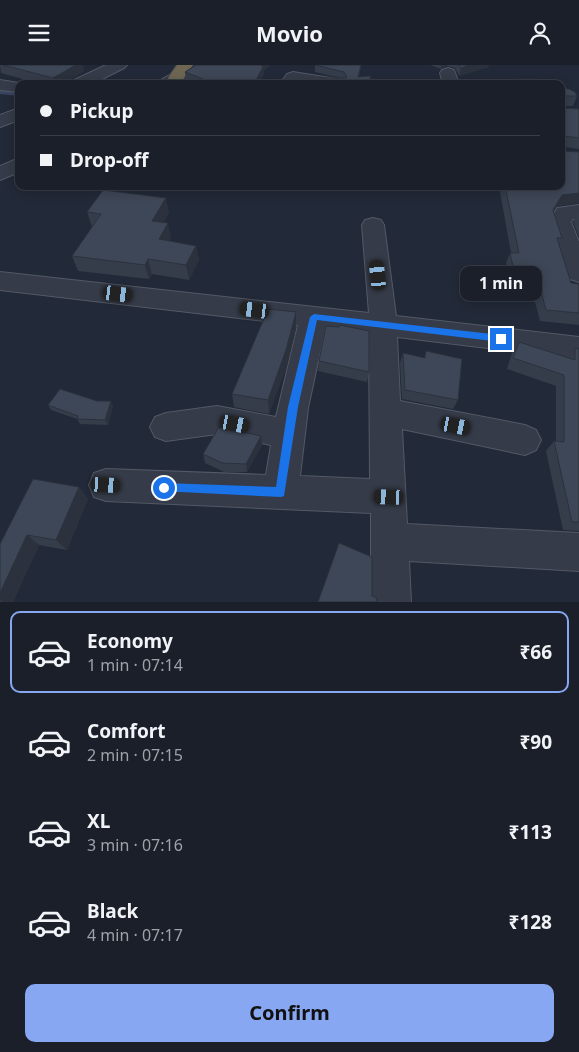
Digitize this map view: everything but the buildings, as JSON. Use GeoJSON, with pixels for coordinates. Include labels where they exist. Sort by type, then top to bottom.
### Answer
{"type":"FeatureCollection","features":[{"type":"Feature","properties":{"kind":"street"},"geometry":{"type":"LineString","coordinates":[[87,80],[119,65]]}},
{"type":"Feature","properties":{"kind":"street"},"geometry":{"type":"LineString","coordinates":[[176,75],[199,65]]}},
{"type":"Feature","properties":{"kind":"street"},"geometry":{"type":"LineString","coordinates":[[291,80],[293,77],[312,80]]}},
{"type":"Feature","properties":{"kind":"street"},"geometry":{"type":"LineString","coordinates":[[0,85],[15,87]]}},
{"type":"Feature","properties":{"kind":"street"},"geometry":{"type":"LineString","coordinates":[[0,122],[15,115]]}},
{"type":"Feature","properties":{"kind":"street"},"geometry":{"type":"LineString","coordinates":[[0,174],[15,166]]}},
{"type":"Feature","properties":{"kind":"street"},"geometry":{"type":"LineString","coordinates":[[579,212],[564,213],[560,222],[579,273]]}},
{"type":"Feature","properties":{"kind":"street"},"geometry":{"type":"LineString","coordinates":[[373,225],[383,325],[391,602]]}},
{"type":"Feature","properties":{"kind":"street"},"geometry":{"type":"LineString","coordinates":[[0,281],[579,348]]}},
{"type":"Feature","properties":{"kind":"street"},"geometry":{"type":"LineString","coordinates":[[281,492],[293,407],[314,317]]}},
{"type":"Feature","properties":{"kind":"street"},"geometry":{"type":"LineString","coordinates":[[386,412],[525,440]]}},
{"type":"Feature","properties":{"kind":"street"},"geometry":{"type":"LineString","coordinates":[[166,427],[217,420],[289,434]]}},
{"type":"Feature","properties":{"kind":"street"},"geometry":{"type":"LineString","coordinates":[[106,485],[389,497]]}},
{"type":"Feature","properties":{"kind":"street"},"geometry":{"type":"LineString","coordinates":[[390,542],[579,552]]}},
{"type":"Feature","properties":{"kind":"waterway"},"geometry":{"type":"LineString","coordinates":[[0,90],[15,92]]}},
{"type":"Feature","properties":{"kind":"route"},"geometry":{"type":"LineString","coordinates":[[164,488],[281,492],[293,407],[314,317],[501,339]]}}]}
